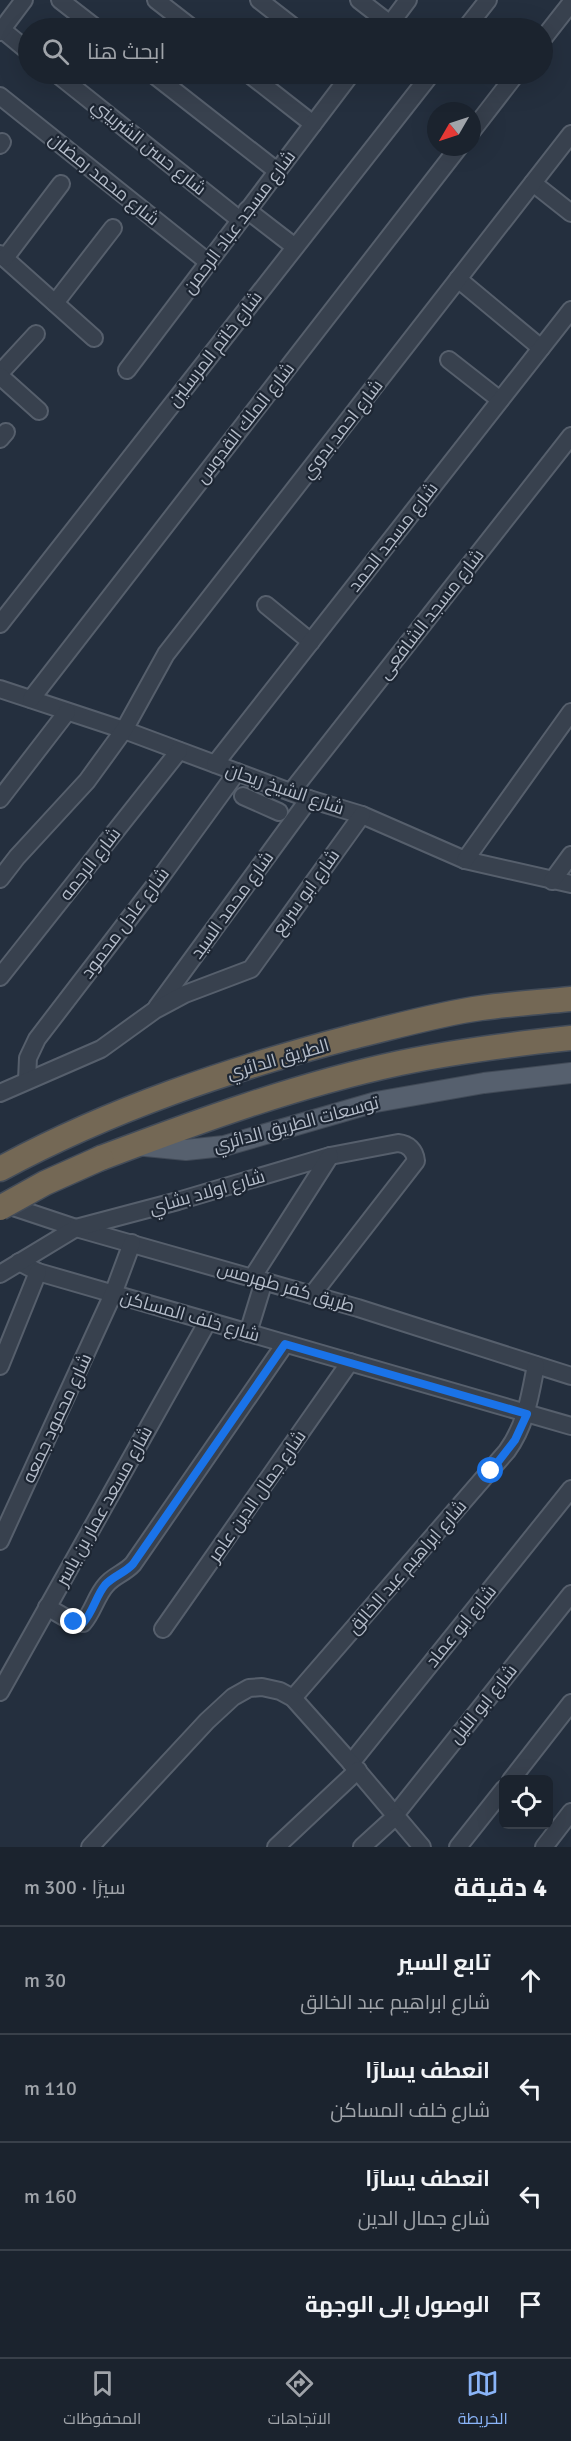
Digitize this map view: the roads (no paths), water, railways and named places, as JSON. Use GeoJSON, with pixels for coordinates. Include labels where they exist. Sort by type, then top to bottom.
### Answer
{"type":"FeatureCollection","features":[{"type":"Feature","properties":{"kind":"highway","name":"الطريق الدائري"},"geometry":{"type":"LineString","coordinates":[[0,1169],[96,1122],[186,1086],[289,1054],[391,1027],[479,1008],[571,999]]}},
{"type":"Feature","properties":{"kind":"highway","name":"الطريق الدائري"},"geometry":{"type":"LineString","coordinates":[[0,1208],[45,1183],[101,1158],[202,1120],[298,1089],[399,1063],[463,1051],[571,1038]]}},
{"type":"Feature","properties":{"kind":"main road","name":"توسعات الطريق الدائري"},"geometry":{"type":"LineString","coordinates":[[135,1145],[186,1150],[224,1146],[376,1102],[484,1083],[571,1073]]}},
{"type":"Feature","properties":{"kind":"street"},"geometry":{"type":"LineString","coordinates":[[18,43],[1,30],[24,0]]}},
{"type":"Feature","properties":{"kind":"street"},"geometry":{"type":"LineString","coordinates":[[60,0],[83,18]]}},
{"type":"Feature","properties":{"kind":"street"},"geometry":{"type":"LineString","coordinates":[[156,0],[179,18]]}},
{"type":"Feature","properties":{"kind":"street"},"geometry":{"type":"LineString","coordinates":[[259,0],[282,18]]}},
{"type":"Feature","properties":{"kind":"street"},"geometry":{"type":"LineString","coordinates":[[359,0],[379,18]]}},
{"type":"Feature","properties":{"kind":"street"},"geometry":{"type":"LineString","coordinates":[[394,18],[408,0]]}},
{"type":"Feature","properties":{"kind":"street"},"geometry":{"type":"LineString","coordinates":[[474,18],[488,0]]}},
{"type":"Feature","properties":{"kind":"street"},"geometry":{"type":"LineString","coordinates":[[553,27],[571,3]]}},
{"type":"Feature","properties":{"kind":"street","name":"شارع حسن الشربيني"},"geometry":{"type":"LineString","coordinates":[[70,84],[244,215],[295,247]]}},
{"type":"Feature","properties":{"kind":"street"},"geometry":{"type":"LineString","coordinates":[[166,84],[277,171]]}},
{"type":"Feature","properties":{"kind":"street"},"geometry":{"type":"LineString","coordinates":[[262,84],[313,124]]}},
{"type":"Feature","properties":{"kind":"street","name":"شارع مسجد عباد الرحمن"},"geometry":{"type":"LineString","coordinates":[[127,370],[343,84]]}},
{"type":"Feature","properties":{"kind":"street","name":"شارع خاتم المرسلين"},"geometry":{"type":"LineString","coordinates":[[0,624],[423,84]]}},
{"type":"Feature","properties":{"kind":"street"},"geometry":{"type":"LineString","coordinates":[[481,119],[508,84]]}},
{"type":"Feature","properties":{"kind":"street","name":"شارع محمد رمضان"},"geometry":{"type":"LineString","coordinates":[[0,96],[208,262]]}},
{"type":"Feature","properties":{"kind":"street","name":"شارع احمد بدوي"},"geometry":{"type":"LineString","coordinates":[[0,879],[17,857],[87,781],[124,730],[166,654],[571,134]]}},
{"type":"Feature","properties":{"kind":"street","name":"شارع الملك القدوس"},"geometry":{"type":"LineString","coordinates":[[32,699],[452,156]]}},
{"type":"Feature","properties":{"kind":"street"},"geometry":{"type":"LineString","coordinates":[[533,183],[571,213]]}},
{"type":"Feature","properties":{"kind":"street"},"geometry":{"type":"LineString","coordinates":[[61,184],[2,256],[94,338]]}},
{"type":"Feature","properties":{"kind":"street"},"geometry":{"type":"LineString","coordinates":[[55,303],[113,228]]}},
{"type":"Feature","properties":{"kind":"street"},"geometry":{"type":"LineString","coordinates":[[458,279],[541,348]]}},
{"type":"Feature","properties":{"kind":"street","name":"شارع مسجد الحمد"},"geometry":{"type":"LineString","coordinates":[[215,764],[571,310]]}},
{"type":"Feature","properties":{"kind":"street"},"geometry":{"type":"LineString","coordinates":[[36,334],[0,375],[39,411]]}},
{"type":"Feature","properties":{"kind":"street"},"geometry":{"type":"LineString","coordinates":[[449,360],[500,400]]}},
{"type":"Feature","properties":{"kind":"street","name":"شارع مسجد الشافعى"},"geometry":{"type":"LineString","coordinates":[[243,796],[274,810],[285,790],[571,436]]}},
{"type":"Feature","properties":{"kind":"street"},"geometry":{"type":"LineString","coordinates":[[266,605],[311,642]]}},
{"type":"Feature","properties":{"kind":"street","name":"شارع الشيخ ريحان"},"geometry":{"type":"LineString","coordinates":[[0,689],[124,730],[309,799],[362,816],[465,860],[571,884]]}},
{"type":"Feature","properties":{"kind":"street"},"geometry":{"type":"LineString","coordinates":[[0,799],[67,712]]}},
{"type":"Feature","properties":{"kind":"street"},"geometry":{"type":"LineString","coordinates":[[465,860],[571,712]]}},
{"type":"Feature","properties":{"kind":"street","name":"شارع الرحمه"},"geometry":{"type":"LineString","coordinates":[[0,977],[179,751]]}},
{"type":"Feature","properties":{"kind":"street","name":"شارع عادل محمود"},"geometry":{"type":"LineString","coordinates":[[27,1080],[28,1058],[37,1039],[155,885],[237,772]]}},
{"type":"Feature","properties":{"kind":"street","name":"شارع محمد السيد"},"geometry":{"type":"LineString","coordinates":[[155,1010],[309,799]]}},
{"type":"Feature","properties":{"kind":"street","name":"شارع ابو سريع"},"geometry":{"type":"LineString","coordinates":[[155,1010],[201,986],[251,969],[362,816]]}},
{"type":"Feature","properties":{"kind":"street"},"geometry":{"type":"LineString","coordinates":[[552,880],[571,855]]}},
{"type":"Feature","properties":{"kind":"street"},"geometry":{"type":"LineString","coordinates":[[0,1093],[101,1050],[155,1010]]}},
{"type":"Feature","properties":{"kind":"street","name":"شارع اولاد بشاي"},"geometry":{"type":"LineString","coordinates":[[0,1274],[76,1228],[178,1201],[330,1156],[398,1143],[411,1148],[416,1161],[312,1295]]}},
{"type":"Feature","properties":{"kind":"street"},"geometry":{"type":"LineString","coordinates":[[249,1333],[258,1279],[330,1156]]}},
{"type":"Feature","properties":{"kind":"street","name":"طريق كفر طهرمس"},"geometry":{"type":"LineString","coordinates":[[0,1203],[76,1228],[312,1295],[571,1376]]}},
{"type":"Feature","properties":{"kind":"street","name":"شارع محمود جمعه"},"geometry":{"type":"LineString","coordinates":[[0,1541],[113,1294],[132,1243]]}},
{"type":"Feature","properties":{"kind":"street","name":"شارع خلف المساكن"},"geometry":{"type":"LineString","coordinates":[[19,1262],[39,1272],[113,1294],[571,1426]]}},
{"type":"Feature","properties":{"kind":"street"},"geometry":{"type":"LineString","coordinates":[[0,1366],[39,1272]]}},
{"type":"Feature","properties":{"kind":"street","name":"شارع مسعد عمار بن ياسر"},"geometry":{"type":"LineString","coordinates":[[0,1692],[208,1321]]}},
{"type":"Feature","properties":{"kind":"street"},"geometry":{"type":"LineString","coordinates":[[47,1607],[74,1622],[83,1623],[103,1587],[126,1572],[133,1564],[285,1344]]}},
{"type":"Feature","properties":{"kind":"street","name":"شارع جمال الدين عامر"},"geometry":{"type":"LineString","coordinates":[[163,1629],[350,1362]]}},
{"type":"Feature","properties":{"kind":"street","name":"شارع ابراهيم عبد الخالق"},"geometry":{"type":"LineString","coordinates":[[293,1698],[502,1458],[515,1440],[527,1414],[536,1365]]}},
{"type":"Feature","properties":{"kind":"street","name":"شارع ابو عماد"},"geometry":{"type":"LineString","coordinates":[[276,1847],[355,1766],[571,1489]]}},
{"type":"Feature","properties":{"kind":"street","name":"شارع ابو الليل"},"geometry":{"type":"LineString","coordinates":[[362,1847],[396,1815],[571,1594]]}},
{"type":"Feature","properties":{"kind":"street"},"geometry":{"type":"LineString","coordinates":[[90,1847],[232,1697],[249,1688],[262,1687],[280,1691],[293,1698],[355,1766],[422,1847]]}},
{"type":"Feature","properties":{"kind":"street"},"geometry":{"type":"LineString","coordinates":[[514,1775],[571,1703]]}},
{"type":"Feature","properties":{"kind":"street"},"geometry":{"type":"LineString","coordinates":[[458,1847],[499,1795]]}},
{"type":"Feature","properties":{"kind":"street"},"geometry":{"type":"LineString","coordinates":[[544,1847],[571,1812]]}}]}
